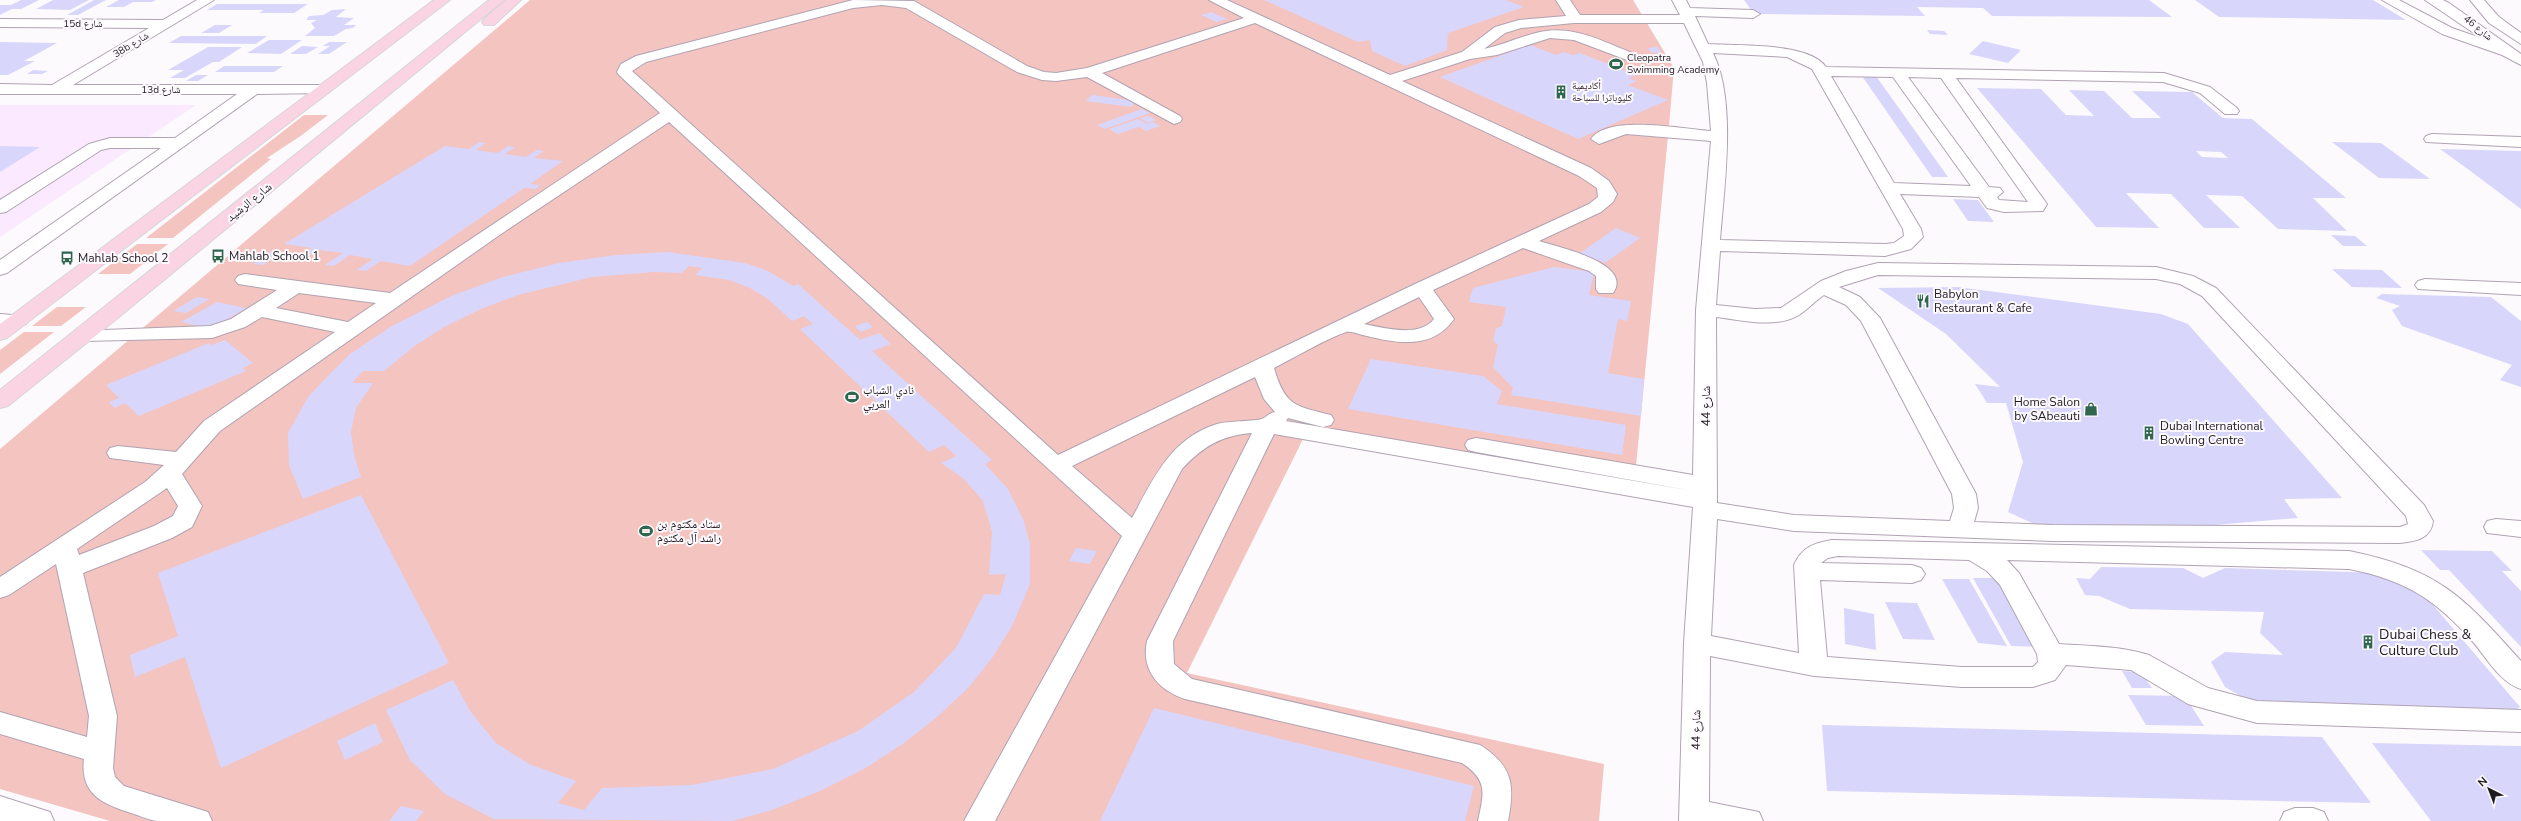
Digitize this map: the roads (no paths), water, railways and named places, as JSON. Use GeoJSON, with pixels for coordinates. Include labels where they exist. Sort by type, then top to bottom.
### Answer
{"type":"FeatureCollection","features":[{"type":"Feature","properties":{"kind":"main road"},"geometry":{"type":"LineString","coordinates":[[0,334],[9,320],[323,90],[443,0]]}},
{"type":"Feature","properties":{"kind":"main road"},"geometry":{"type":"LineString","coordinates":[[479,14],[478,8],[483,0]]}},
{"type":"Feature","properties":{"kind":"main road","name":"شارع الرشيد"},"geometry":{"type":"LineString","coordinates":[[0,401],[84,335],[497,0]]}},
{"type":"Feature","properties":{"kind":"main road"},"geometry":{"type":"LineString","coordinates":[[421,62],[470,34],[514,0]]}},
{"type":"Feature","properties":{"kind":"street","name":"38b شارع"},"geometry":{"type":"LineString","coordinates":[[55,89],[206,0]]}},
{"type":"Feature","properties":{"kind":"street"},"geometry":{"type":"LineString","coordinates":[[1056,465],[1422,288],[1604,204],[1608,198],[1608,192],[1604,184],[1585,172],[1258,18],[1216,0]]}},
{"type":"Feature","properties":{"kind":"street"},"geometry":{"type":"LineString","coordinates":[[1563,0],[1571,9],[1574,19]]}},
{"type":"Feature","properties":{"kind":"street"},"geometry":{"type":"LineString","coordinates":[[2389,0],[2447,31],[2505,51]]}},
{"type":"Feature","properties":{"kind":"street","name":"شارع 46"},"geometry":{"type":"LineString","coordinates":[[2432,0],[2465,17],[2505,51],[2521,61]]}},
{"type":"Feature","properties":{"kind":"street","name":"شارع 46"},"geometry":{"type":"LineString","coordinates":[[2477,0],[2494,20],[2521,40]]}},
{"type":"Feature","properties":{"kind":"street"},"geometry":{"type":"LineString","coordinates":[[1135,534],[1056,465],[670,114],[626,76],[624,72],[626,67],[641,59],[868,2],[909,4],[1031,73],[1056,77],[1089,72],[1258,18]]}},
{"type":"Feature","properties":{"kind":"street"},"geometry":{"type":"LineString","coordinates":[[1467,55],[1500,30],[1531,22],[1736,4]]}},
{"type":"Feature","properties":{"kind":"street"},"geometry":{"type":"LineString","coordinates":[[1684,9],[1752,12]]}},
{"type":"Feature","properties":{"kind":"street","name":"شارع 44"},"geometry":{"type":"LineString","coordinates":[[1684,9],[1705,48],[1715,83],[1719,137],[1706,310],[1705,498],[1697,642],[1694,817]]}},
{"type":"Feature","properties":{"kind":"street","name":"15d شارع"},"geometry":{"type":"LineString","coordinates":[[0,23],[166,24]]}},
{"type":"Feature","properties":{"kind":"street"},"geometry":{"type":"LineString","coordinates":[[1391,80],[1467,55],[1488,53],[1545,35],[1558,33],[1573,35],[1627,56]]}},
{"type":"Feature","properties":{"kind":"street"},"geometry":{"type":"LineString","coordinates":[[1705,48],[1787,53],[1811,61],[1821,71],[1912,229],[1914,237],[1909,243],[1899,248],[1885,250],[1710,245]]}},
{"type":"Feature","properties":{"kind":"street"},"geometry":{"type":"LineString","coordinates":[[1821,71],[2164,78],[2205,90],[2231,111]]}},
{"type":"Feature","properties":{"kind":"street"},"geometry":{"type":"LineString","coordinates":[[1089,72],[1174,119]]}},
{"type":"Feature","properties":{"kind":"street"},"geometry":{"type":"LineString","coordinates":[[1897,72],[1993,204],[1998,206],[2038,207],[2030,193],[1945,73]]}},
{"type":"Feature","properties":{"kind":"street","name":"13d شارع"},"geometry":{"type":"LineString","coordinates":[[0,89],[252,91],[323,90]]}},
{"type":"Feature","properties":{"kind":"street"},"geometry":{"type":"LineString","coordinates":[[0,269],[252,91]]}},
{"type":"Feature","properties":{"kind":"street"},"geometry":{"type":"LineString","coordinates":[[67,556],[154,487],[212,426],[351,329],[670,114]]}},
{"type":"Feature","properties":{"kind":"street"},"geometry":{"type":"LineString","coordinates":[[1599,139],[1617,130],[1626,129],[1719,137]]}},
{"type":"Feature","properties":{"kind":"street"},"geometry":{"type":"LineString","coordinates":[[2432,139],[2521,142]]}},
{"type":"Feature","properties":{"kind":"street"},"geometry":{"type":"LineString","coordinates":[[0,208],[95,147],[110,143],[179,143]]}},
{"type":"Feature","properties":{"kind":"street"},"geometry":{"type":"LineString","coordinates":[[1889,188],[1984,192]]}},
{"type":"Feature","properties":{"kind":"street"},"geometry":{"type":"LineString","coordinates":[[1524,242],[1596,267],[1604,272],[1607,278],[1606,289]]}},
{"type":"Feature","properties":{"kind":"street"},"geometry":{"type":"LineString","coordinates":[[1263,366],[1272,398],[1286,409],[1296,414],[1705,498],[1794,523],[2053,533],[2400,535],[2413,534],[2420,528],[2421,521],[2415,511],[2209,292],[2186,280],[2156,273],[1894,269],[1850,275],[1813,293],[1791,311],[1766,316],[1706,310]]}},
{"type":"Feature","properties":{"kind":"street"},"geometry":{"type":"LineString","coordinates":[[244,280],[395,300]]}},
{"type":"Feature","properties":{"kind":"street"},"geometry":{"type":"LineString","coordinates":[[2425,285],[2518,291]]}},
{"type":"Feature","properties":{"kind":"street"},"geometry":{"type":"LineString","coordinates":[[84,335],[212,332],[238,323],[295,287]]}},
{"type":"Feature","properties":{"kind":"street"},"geometry":{"type":"LineString","coordinates":[[1345,326],[1404,336],[1419,336],[1432,333],[1441,327],[1444,319],[1441,311],[1422,288]]}},
{"type":"Feature","properties":{"kind":"street"},"geometry":{"type":"LineString","coordinates":[[1824,288],[1853,301],[1870,318],[1964,494],[1967,505],[1966,515],[1958,529]]}},
{"type":"Feature","properties":{"kind":"street"},"geometry":{"type":"LineString","coordinates":[[258,310],[351,329]]}},
{"type":"Feature","properties":{"kind":"street"},"geometry":{"type":"LineString","coordinates":[[1296,414],[1276,418],[1267,426],[1160,641],[1157,652],[1159,663],[1164,673],[1173,681],[1199,691],[1470,753],[1484,761],[1494,772],[1499,785],[1493,821]]}},
{"type":"Feature","properties":{"kind":"street"},"geometry":{"type":"LineString","coordinates":[[979,821],[1172,466],[1184,450],[1203,437],[1226,428],[1251,424],[1313,432],[1705,498]]}},
{"type":"Feature","properties":{"kind":"street"},"geometry":{"type":"LineString","coordinates":[[118,453],[175,466]]}},
{"type":"Feature","properties":{"kind":"street"},"geometry":{"type":"LineString","coordinates":[[0,589],[67,556],[163,532],[184,521],[190,506],[175,466]]}},
{"type":"Feature","properties":{"kind":"street"},"geometry":{"type":"LineString","coordinates":[[2496,527],[2521,529]]}},
{"type":"Feature","properties":{"kind":"street"},"geometry":{"type":"LineString","coordinates":[[1814,666],[1806,570],[1810,557],[1827,549],[1900,548],[2349,560],[2376,563],[2404,573],[2424,583],[2453,604],[2521,679]]}},
{"type":"Feature","properties":{"kind":"street"},"geometry":{"type":"LineString","coordinates":[[1697,642],[1814,666],[1962,677],[2033,677],[2045,673],[2052,665],[2051,654],[2010,579],[1996,565],[1974,551]]}},
{"type":"Feature","properties":{"kind":"street"},"geometry":{"type":"LineString","coordinates":[[67,556],[103,716],[98,768],[102,784],[114,795],[196,821]]}},
{"type":"Feature","properties":{"kind":"street"},"geometry":{"type":"LineString","coordinates":[[1806,570],[1912,574]]}},
{"type":"Feature","properties":{"kind":"street"},"geometry":{"type":"LineString","coordinates":[[2051,654],[2122,658],[2139,662],[2198,696],[2229,706],[2258,712],[2521,721]]}},
{"type":"Feature","properties":{"kind":"street"},"geometry":{"type":"LineString","coordinates":[[0,723],[100,752]]}},
{"type":"Feature","properties":{"kind":"street"},"geometry":{"type":"LineString","coordinates":[[0,809],[39,821]]}},
{"type":"Feature","properties":{"kind":"street"},"geometry":{"type":"LineString","coordinates":[[1694,817],[1748,821]]}},
{"type":"Feature","properties":{"kind":"street"},"geometry":{"type":"LineString","coordinates":[[2295,821],[2313,821]]}},
{"type":"Feature","properties":{"kind":"place","name":"Cleopatra Swimming Academy"},"geometry":{"type":"Point","coordinates":[1616,64]}},
{"type":"Feature","properties":{"kind":"place","name":"أكاديمية كليوباترا للسباحة"},"geometry":{"type":"Point","coordinates":[1561,92]}},
{"type":"Feature","properties":{"kind":"place","name":"Mahlab School 1"},"geometry":{"type":"Point","coordinates":[218,256]}},
{"type":"Feature","properties":{"kind":"place","name":"Mahlab School 2"},"geometry":{"type":"Point","coordinates":[67,258]}},
{"type":"Feature","properties":{"kind":"place","name":"Babylon Restaurant & Cafe"},"geometry":{"type":"Point","coordinates":[1923,301]}},
{"type":"Feature","properties":{"kind":"place","name":"نادي الشباب العربي"},"geometry":{"type":"Point","coordinates":[852,397]}},
{"type":"Feature","properties":{"kind":"place","name":"Home Salon by SAbeauti"},"geometry":{"type":"Point","coordinates":[2091,409]}},
{"type":"Feature","properties":{"kind":"place","name":"Dubai International Bowling Centre"},"geometry":{"type":"Point","coordinates":[2149,433]}},
{"type":"Feature","properties":{"kind":"place","name":"ستاد مكتوم بن راشد آل مكتوم"},"geometry":{"type":"Point","coordinates":[646,531]}},
{"type":"Feature","properties":{"kind":"place","name":"Dubai Chess & Culture Club"},"geometry":{"type":"Point","coordinates":[2368,642]}}]}
